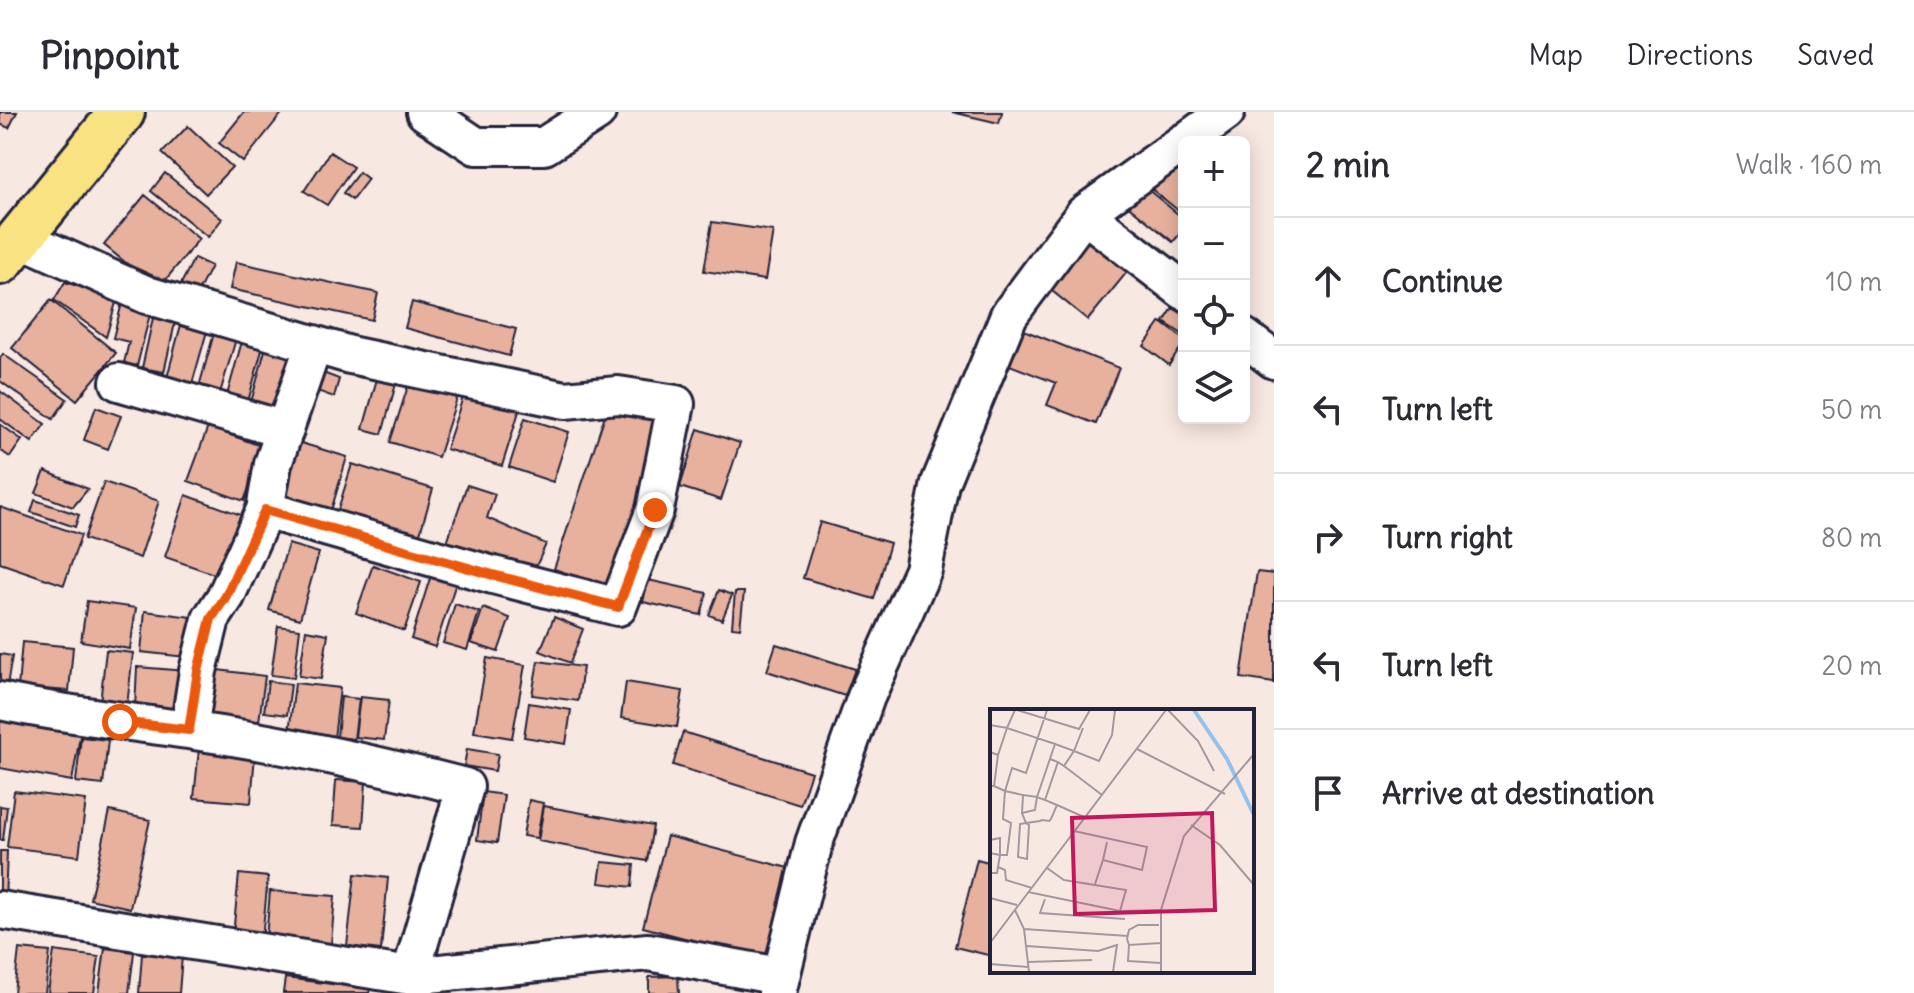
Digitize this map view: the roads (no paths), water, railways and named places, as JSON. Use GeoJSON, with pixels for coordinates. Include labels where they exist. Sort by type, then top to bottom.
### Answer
{"type":"FeatureCollection","features":[{"type":"Feature","properties":{"kind":"main road"},"geometry":{"type":"LineString","coordinates":[[10,250],[119,113]]}},
{"type":"Feature","properties":{"kind":"street"},"geometry":{"type":"LineString","coordinates":[[425,112],[476,146],[544,146],[597,112]]}},
{"type":"Feature","properties":{"kind":"street"},"geometry":{"type":"LineString","coordinates":[[1192,136],[1226,112]]}},
{"type":"Feature","properties":{"kind":"street"},"geometry":{"type":"LineString","coordinates":[[0,910],[410,976],[648,952],[778,984],[814,843],[866,697],[923,570],[940,483],[1009,315],[1084,214],[1178,146]]}},
{"type":"Feature","properties":{"kind":"street"},"geometry":{"type":"LineString","coordinates":[[1084,214],[1178,286]]}},
{"type":"Feature","properties":{"kind":"street"},"geometry":{"type":"LineString","coordinates":[[10,250],[147,295],[350,355],[565,400],[618,395],[676,404],[655,510],[618,607],[265,510]]}},
{"type":"Feature","properties":{"kind":"street"},"geometry":{"type":"LineString","coordinates":[[1250,342],[1274,360]]}},
{"type":"Feature","properties":{"kind":"street"},"geometry":{"type":"LineString","coordinates":[[189,730],[198,671],[211,619],[226,596],[265,510],[273,464],[314,344]]}},
{"type":"Feature","properties":{"kind":"street"},"geometry":{"type":"LineString","coordinates":[[119,382],[285,430]]}},
{"type":"Feature","properties":{"kind":"street"},"geometry":{"type":"LineString","coordinates":[[0,701],[120,722],[189,730],[379,765],[465,787],[410,976]]}}]}
